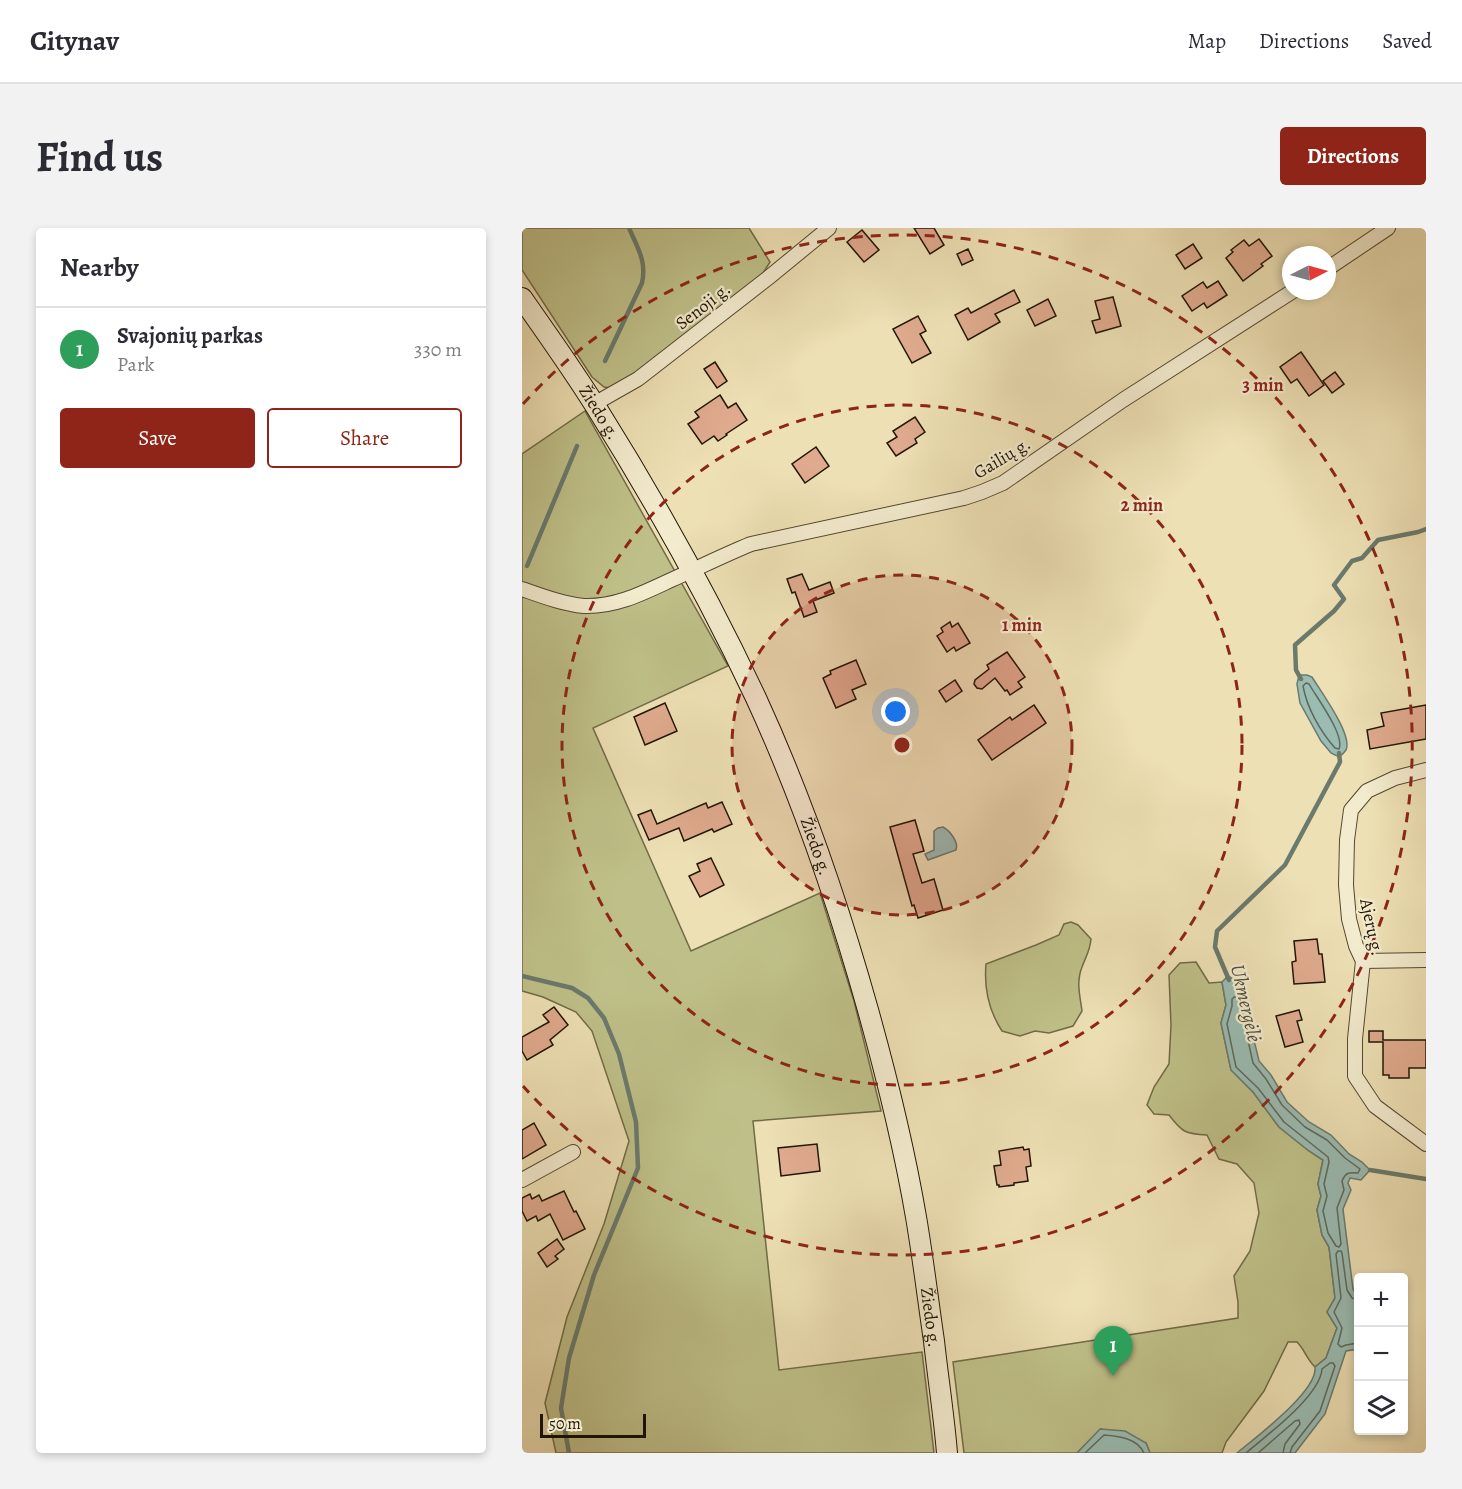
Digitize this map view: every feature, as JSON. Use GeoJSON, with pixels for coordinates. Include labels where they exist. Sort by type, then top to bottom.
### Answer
{"type":"FeatureCollection","features":[{"type":"Feature","properties":{"kind":"street","name":"Senoji g."},"geometry":{"type":"LineString","coordinates":[[594,404],[638,379],[768,278],[828,228]]}},
{"type":"Feature","properties":{"kind":"street"},"geometry":{"type":"LineString","coordinates":[[1336,262],[1388,228]]}},
{"type":"Feature","properties":{"kind":"street","name":"Žiedo g."},"geometry":{"type":"LineString","coordinates":[[522,298],[594,404],[645,487],[692,571],[757,701],[823,862],[858,972],[884,1066],[904,1152],[927,1289],[946,1453]]}},
{"type":"Feature","properties":{"kind":"street","name":"Gailių g."},"geometry":{"type":"LineString","coordinates":[[522,589],[583,606],[607,604],[637,596],[750,544],[964,498],[982,492],[1003,483],[1123,400],[1282,298]]}},
{"type":"Feature","properties":{"kind":"street","name":"Ajerų g."},"geometry":{"type":"LineString","coordinates":[[1426,770],[1395,778],[1367,791],[1351,810],[1347,840],[1346,885],[1349,919],[1356,946],[1363,961],[1355,1039],[1356,1076],[1375,1106],[1426,1144]]}},
{"type":"Feature","properties":{"kind":"street"},"geometry":{"type":"LineString","coordinates":[[1363,961],[1426,960]]}},
{"type":"Feature","properties":{"kind":"street"},"geometry":{"type":"LineString","coordinates":[[522,1180],[573,1152]]}},
{"type":"Feature","properties":{"kind":"green space"},"geometry":{"type":"Polygon","coordinates":[[[522,228],[749,228],[770,262],[758,281],[635,374],[610,388],[604,387],[592,377],[522,270],[522,228]]]}},
{"type":"Feature","properties":{"kind":"green space"},"geometry":{"type":"Polygon","coordinates":[[[585,411],[728,666],[593,728],[691,951],[820,893],[854,1001],[881,1111],[753,1121],[779,1370],[922,1352],[934,1453],[556,1453],[545,1403],[567,1317],[604,1224],[629,1141],[592,1031],[576,1012],[543,997],[522,991],[522,454],[585,411]]]}},
{"type":"Feature","properties":{"kind":"green space"},"geometry":{"type":"Polygon","coordinates":[[[1071,922],[1078,925],[1091,939],[1079,978],[1082,1011],[1073,1026],[1049,1033],[1035,1031],[1020,1036],[1002,1031],[988,999],[986,964],[1059,935],[1064,924],[1071,922]]]}},
{"type":"Feature","properties":{"kind":"green space"},"geometry":{"type":"Polygon","coordinates":[[[1196,962],[1209,983],[1222,982],[1226,1005],[1221,1023],[1231,1070],[1253,1092],[1279,1127],[1323,1160],[1318,1184],[1321,1196],[1317,1210],[1322,1235],[1329,1247],[1335,1298],[1327,1312],[1337,1328],[1326,1358],[1315,1367],[1297,1342],[1288,1342],[1264,1391],[1226,1442],[1222,1453],[1150,1453],[1146,1443],[1101,1429],[1077,1453],[964,1453],[953,1362],[1238,1318],[1234,1276],[1250,1251],[1259,1213],[1254,1183],[1237,1164],[1219,1159],[1207,1135],[1185,1131],[1169,1115],[1154,1114],[1147,1105],[1154,1087],[1169,1064],[1171,1025],[1169,975],[1180,963],[1196,962]]]}},
{"type":"Feature","properties":{"kind":"water"},"geometry":{"type":"Polygon","coordinates":[[[1299,675],[1312,677],[1341,724],[1347,743],[1346,750],[1339,757],[1331,753],[1321,741],[1300,703],[1297,684],[1299,675]]]}},
{"type":"Feature","properties":{"kind":"water"},"geometry":{"type":"Polygon","coordinates":[[[943,827],[953,837],[956,850],[928,860],[925,854],[934,850],[934,831],[943,827]]]}},
{"type":"Feature","properties":{"kind":"water"},"geometry":{"type":"Polygon","coordinates":[[[1228,976],[1235,980],[1245,1002],[1259,1061],[1271,1075],[1287,1102],[1309,1122],[1331,1135],[1349,1154],[1370,1170],[1361,1180],[1350,1178],[1348,1183],[1351,1190],[1343,1209],[1354,1291],[1354,1350],[1346,1351],[1325,1414],[1295,1453],[1237,1453],[1297,1401],[1313,1377],[1315,1367],[1326,1358],[1337,1328],[1327,1312],[1335,1298],[1329,1247],[1322,1235],[1317,1210],[1321,1196],[1318,1184],[1323,1160],[1279,1127],[1253,1092],[1231,1070],[1221,1023],[1226,1005],[1222,982],[1228,976]]]}},
{"type":"Feature","properties":{"kind":"water"},"geometry":{"type":"Polygon","coordinates":[[[1100,1429],[1125,1431],[1146,1443],[1150,1453],[1077,1453],[1100,1429]]]}},
{"type":"Feature","properties":{"kind":"building"},"geometry":{"type":"Polygon","coordinates":[[[914,228],[934,228],[944,245],[930,254],[914,228]]]}},
{"type":"Feature","properties":{"kind":"building"},"geometry":{"type":"Polygon","coordinates":[[[862,230],[879,250],[864,262],[847,242],[862,230]]]}},
{"type":"Feature","properties":{"kind":"building"},"geometry":{"type":"Polygon","coordinates":[[[1259,239],[1272,256],[1243,281],[1226,258],[1233,252],[1231,250],[1244,240],[1249,246],[1259,239]]]}},
{"type":"Feature","properties":{"kind":"building"},"geometry":{"type":"Polygon","coordinates":[[[1193,244],[1202,258],[1185,269],[1176,255],[1193,244]]]}},
{"type":"Feature","properties":{"kind":"building"},"geometry":{"type":"Polygon","coordinates":[[[968,249],[973,260],[962,265],[957,254],[968,249]]]}},
{"type":"Feature","properties":{"kind":"building"},"geometry":{"type":"Polygon","coordinates":[[[1218,281],[1227,295],[1207,308],[1204,303],[1192,311],[1182,296],[1203,282],[1207,288],[1218,281]]]}},
{"type":"Feature","properties":{"kind":"building"},"geometry":{"type":"Polygon","coordinates":[[[1014,290],[1020,302],[995,314],[1000,322],[968,340],[955,315],[968,308],[971,313],[1014,290]]]}},
{"type":"Feature","properties":{"kind":"building"},"geometry":{"type":"Polygon","coordinates":[[[1113,297],[1121,326],[1096,333],[1092,321],[1100,319],[1095,301],[1113,297]]]}},
{"type":"Feature","properties":{"kind":"building"},"geometry":{"type":"Polygon","coordinates":[[[1048,299],[1056,316],[1035,326],[1027,310],[1048,299]]]}},
{"type":"Feature","properties":{"kind":"building"},"geometry":{"type":"Polygon","coordinates":[[[918,316],[926,331],[920,334],[931,353],[912,363],[893,329],[918,316]]]}},
{"type":"Feature","properties":{"kind":"building"},"geometry":{"type":"Polygon","coordinates":[[[1301,352],[1324,385],[1309,396],[1297,379],[1291,383],[1280,367],[1301,352]]]}},
{"type":"Feature","properties":{"kind":"building"},"geometry":{"type":"Polygon","coordinates":[[[715,362],[727,381],[717,388],[704,369],[715,362]]]}},
{"type":"Feature","properties":{"kind":"building"},"geometry":{"type":"Polygon","coordinates":[[[1335,372],[1344,384],[1332,393],[1323,381],[1335,372]]]}},
{"type":"Feature","properties":{"kind":"building"},"geometry":{"type":"Polygon","coordinates":[[[720,395],[728,408],[736,403],[747,420],[718,441],[714,436],[702,444],[688,424],[699,417],[695,412],[720,395]]]}},
{"type":"Feature","properties":{"kind":"building"},"geometry":{"type":"Polygon","coordinates":[[[915,417],[925,432],[915,439],[917,443],[896,456],[887,443],[897,437],[893,431],[915,417]]]}},
{"type":"Feature","properties":{"kind":"building"},"geometry":{"type":"Polygon","coordinates":[[[816,447],[829,466],[805,483],[792,464],[816,447]]]}},
{"type":"Feature","properties":{"kind":"building"},"geometry":{"type":"Polygon","coordinates":[[[802,574],[809,590],[830,582],[834,593],[813,601],[817,612],[804,617],[795,592],[792,593],[787,579],[802,574]]]}},
{"type":"Feature","properties":{"kind":"building"},"geometry":{"type":"Polygon","coordinates":[[[950,622],[952,627],[958,623],[970,643],[956,651],[954,647],[947,652],[937,636],[943,632],[941,628],[950,622]]]}},
{"type":"Feature","properties":{"kind":"building"},"geometry":{"type":"Polygon","coordinates":[[[1007,652],[1025,677],[1018,682],[1022,687],[1010,695],[995,678],[982,689],[977,688],[974,684],[975,680],[989,669],[987,665],[1007,652]]]}},
{"type":"Feature","properties":{"kind":"building"},"geometry":{"type":"Polygon","coordinates":[[[856,660],[866,684],[852,690],[856,699],[836,708],[823,678],[831,674],[830,671],[856,660]]]}},
{"type":"Feature","properties":{"kind":"building"},"geometry":{"type":"Polygon","coordinates":[[[955,680],[962,691],[946,702],[939,691],[955,680]]]}},
{"type":"Feature","properties":{"kind":"building"},"geometry":{"type":"Polygon","coordinates":[[[665,703],[677,731],[645,745],[634,717],[665,703]]]}},
{"type":"Feature","properties":{"kind":"building"},"geometry":{"type":"Polygon","coordinates":[[[1034,705],[1046,723],[992,760],[978,740],[1010,717],[1012,720],[1034,705]]]}},
{"type":"Feature","properties":{"kind":"building"},"geometry":{"type":"Polygon","coordinates":[[[1426,705],[1426,739],[1370,749],[1367,730],[1384,726],[1381,713],[1426,705]]]}},
{"type":"Feature","properties":{"kind":"building"},"geometry":{"type":"Polygon","coordinates":[[[722,802],[732,824],[714,832],[712,829],[684,841],[679,828],[649,840],[638,815],[651,810],[657,824],[706,803],[708,808],[722,802]]]}},
{"type":"Feature","properties":{"kind":"building"},"geometry":{"type":"Polygon","coordinates":[[[915,820],[924,851],[913,854],[922,883],[934,879],[943,910],[918,918],[914,905],[912,906],[890,827],[915,820]]]}},
{"type":"Feature","properties":{"kind":"building"},"geometry":{"type":"Polygon","coordinates":[[[711,858],[724,885],[700,897],[689,876],[700,871],[697,864],[711,858]]]}},
{"type":"Feature","properties":{"kind":"building"},"geometry":{"type":"Polygon","coordinates":[[[1317,939],[1319,954],[1322,954],[1325,982],[1294,984],[1292,962],[1296,961],[1294,941],[1317,939]]]}},
{"type":"Feature","properties":{"kind":"building"},"geometry":{"type":"Polygon","coordinates":[[[554,1007],[568,1025],[550,1040],[553,1045],[527,1060],[522,1051],[522,1037],[549,1022],[543,1015],[554,1007]]]}},
{"type":"Feature","properties":{"kind":"building"},"geometry":{"type":"Polygon","coordinates":[[[1299,1010],[1302,1020],[1297,1021],[1303,1042],[1285,1047],[1276,1016],[1299,1010]]]}},
{"type":"Feature","properties":{"kind":"building"},"geometry":{"type":"Polygon","coordinates":[[[1369,1031],[1383,1031],[1383,1040],[1426,1040],[1426,1068],[1409,1068],[1409,1078],[1389,1078],[1389,1075],[1383,1075],[1383,1042],[1369,1042],[1369,1031]]]}},
{"type":"Feature","properties":{"kind":"building"},"geometry":{"type":"Polygon","coordinates":[[[534,1123],[546,1145],[522,1159],[522,1130],[534,1123]]]}},
{"type":"Feature","properties":{"kind":"building"},"geometry":{"type":"Polygon","coordinates":[[[817,1144],[820,1171],[781,1176],[778,1148],[817,1144]]]}},
{"type":"Feature","properties":{"kind":"building"},"geometry":{"type":"Polygon","coordinates":[[[1023,1147],[1024,1150],[1029,1149],[1031,1166],[1026,1167],[1028,1181],[999,1187],[994,1166],[1001,1165],[999,1151],[1023,1147]]]}},
{"type":"Feature","properties":{"kind":"building"},"geometry":{"type":"Polygon","coordinates":[[[564,1191],[585,1229],[563,1240],[550,1214],[538,1221],[536,1216],[527,1221],[522,1211],[522,1198],[530,1194],[532,1199],[539,1195],[542,1201],[564,1191]]]}},
{"type":"Feature","properties":{"kind":"building"},"geometry":{"type":"Polygon","coordinates":[[[557,1239],[564,1249],[555,1256],[558,1259],[547,1267],[538,1253],[557,1239]]]}},
{"type":"Feature","properties":{"kind":"waterway"},"geometry":{"type":"LineString","coordinates":[[605,361],[642,283],[642,261],[629,228]]}},
{"type":"Feature","properties":{"kind":"waterway"},"geometry":{"type":"LineString","coordinates":[[527,566],[577,446]]}},
{"type":"Feature","properties":{"kind":"waterway","name":"Ukmergėlė"},"geometry":{"type":"LineString","coordinates":[[1301,679],[1296,670],[1295,645],[1334,611],[1344,599],[1334,585],[1352,561],[1362,558],[1378,540],[1426,529]]}},
{"type":"Feature","properties":{"kind":"waterway","name":"Ukmergėlė"},"geometry":{"type":"LineString","coordinates":[[1229,980],[1215,947],[1217,931],[1285,865],[1340,762],[1339,753]]}},
{"type":"Feature","properties":{"kind":"waterway"},"geometry":{"type":"LineString","coordinates":[[522,976],[572,988],[588,998],[604,1018],[619,1054],[636,1122],[638,1168],[594,1275],[569,1358],[561,1408],[569,1453]]}},
{"type":"Feature","properties":{"kind":"waterway"},"geometry":{"type":"LineString","coordinates":[[1370,1170],[1426,1179]]}},
{"type":"Feature","properties":{"kind":"place","name":"Svajonių parkas"},"geometry":{"type":"Point","coordinates":[1113,1376]}}]}
